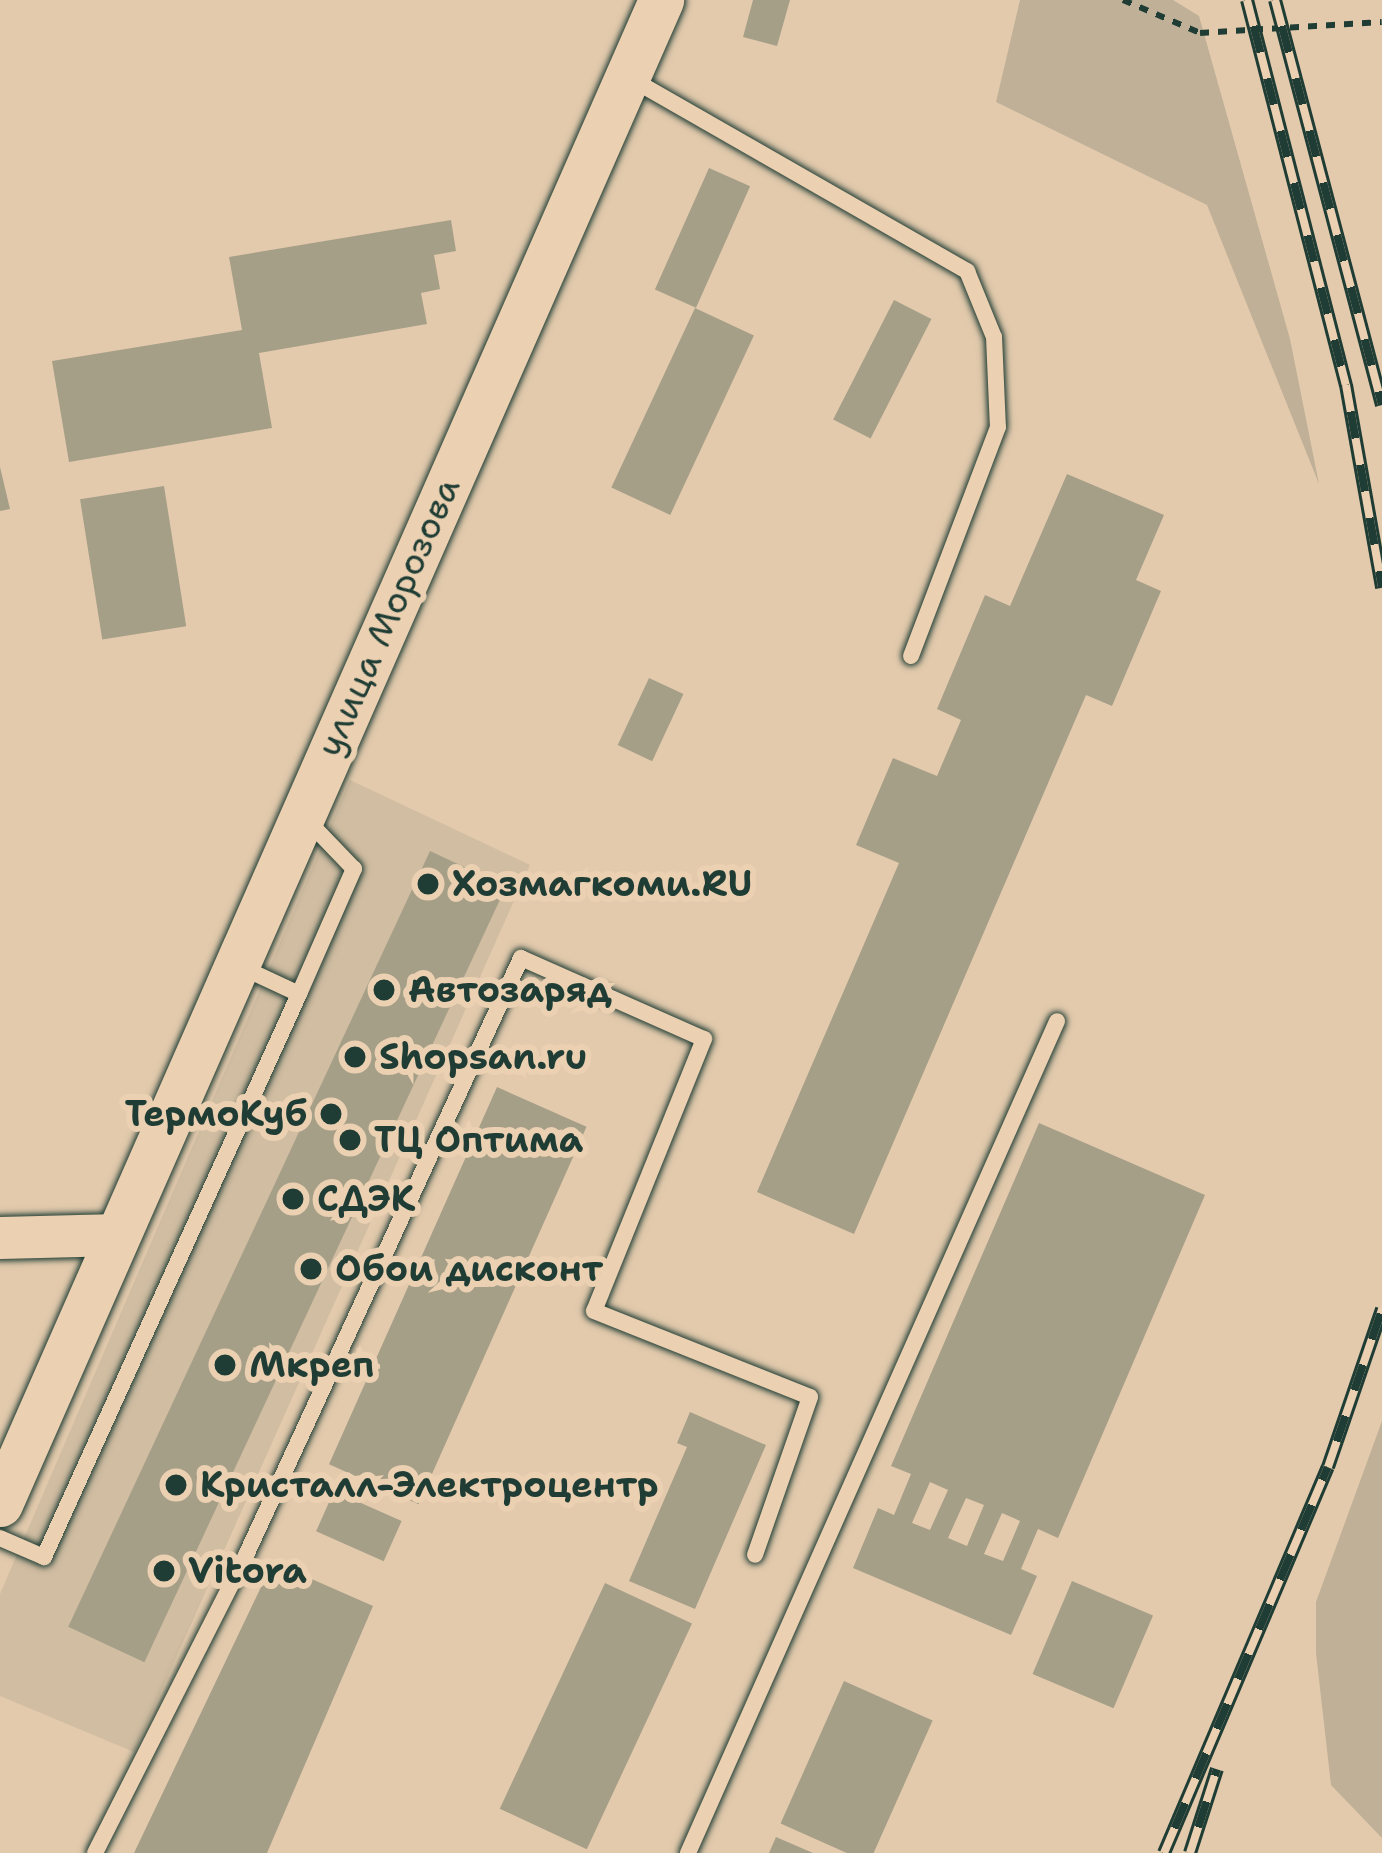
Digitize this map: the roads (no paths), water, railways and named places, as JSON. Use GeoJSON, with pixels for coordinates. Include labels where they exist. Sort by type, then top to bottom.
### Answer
{"type":"FeatureCollection","features":[{"type":"Feature","properties":{"kind":"main road","name":"улица Морозова"},"geometry":{"type":"LineString","coordinates":[[0,1504],[661,0]]}},
{"type":"Feature","properties":{"kind":"street"},"geometry":{"type":"LineString","coordinates":[[0,1238],[119,1235]]}},
{"type":"Feature","properties":{"kind":"lane"},"geometry":{"type":"LineString","coordinates":[[627,76],[967,271],[994,337],[998,427],[911,656]]}},
{"type":"Feature","properties":{"kind":"lane"},"geometry":{"type":"LineString","coordinates":[[0,1538],[44,1557],[354,869],[301,814]]}},
{"type":"Feature","properties":{"kind":"lane"},"geometry":{"type":"LineString","coordinates":[[95,1853],[247,1553],[521,958],[704,1039],[594,1311],[810,1397],[755,1555]]}},
{"type":"Feature","properties":{"kind":"lane"},"geometry":{"type":"LineString","coordinates":[[237,965],[299,994]]}},
{"type":"Feature","properties":{"kind":"lane"},"geometry":{"type":"LineString","coordinates":[[688,1853],[1057,1022]]}},
{"type":"Feature","properties":{"kind":"railway"},"geometry":{"type":"LineString","coordinates":[[1247,0],[1346,385],[1382,588]]}},
{"type":"Feature","properties":{"kind":"railway"},"geometry":{"type":"LineString","coordinates":[[1275,0],[1382,405]]}},
{"type":"Feature","properties":{"kind":"railway"},"geometry":{"type":"LineString","coordinates":[[1164,1853],[1328,1467],[1382,1309]]}},
{"type":"Feature","properties":{"kind":"railway"},"geometry":{"type":"LineString","coordinates":[[1190,1853],[1217,1769]]}},
{"type":"Feature","properties":{"kind":"place","name":"Хозмагкоми.RU"},"geometry":{"type":"Point","coordinates":[428,884]}},
{"type":"Feature","properties":{"kind":"place","name":"Автозаряд"},"geometry":{"type":"Point","coordinates":[384,990]}},
{"type":"Feature","properties":{"kind":"place","name":"Shopsan.ru"},"geometry":{"type":"Point","coordinates":[355,1057]}},
{"type":"Feature","properties":{"kind":"place","name":"ТермоКуб"},"geometry":{"type":"Point","coordinates":[331,1114]}},
{"type":"Feature","properties":{"kind":"place","name":"ТЦ Оптима"},"geometry":{"type":"Point","coordinates":[350,1140]}},
{"type":"Feature","properties":{"kind":"place","name":"СДЭК"},"geometry":{"type":"Point","coordinates":[293,1199]}},
{"type":"Feature","properties":{"kind":"place","name":"Обои дисконт"},"geometry":{"type":"Point","coordinates":[311,1269]}},
{"type":"Feature","properties":{"kind":"place","name":"Мкреп"},"geometry":{"type":"Point","coordinates":[225,1365]}},
{"type":"Feature","properties":{"kind":"place","name":"Кристалл-Электроцентр"},"geometry":{"type":"Point","coordinates":[176,1485]}},
{"type":"Feature","properties":{"kind":"place","name":"Vitora"},"geometry":{"type":"Point","coordinates":[164,1571]}}]}
